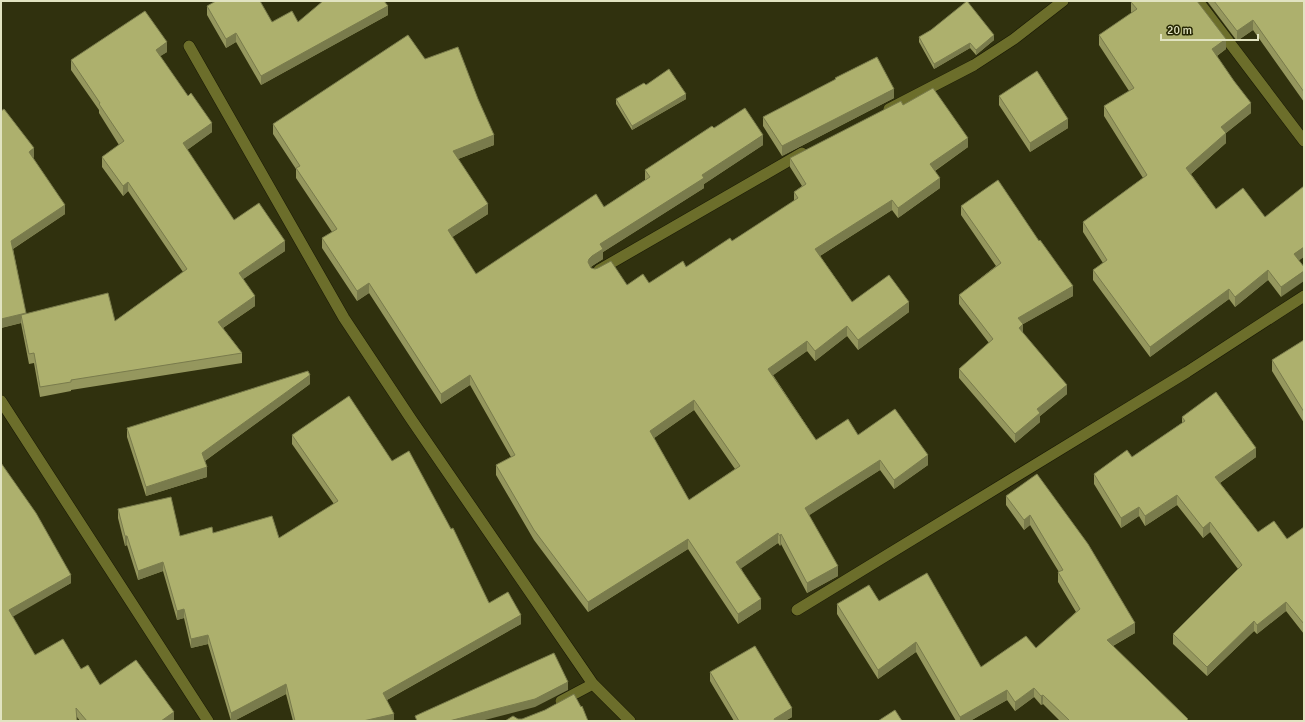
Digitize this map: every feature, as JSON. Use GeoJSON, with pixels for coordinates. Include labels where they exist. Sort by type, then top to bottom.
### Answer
{"type":"FeatureCollection","features":[{"type":"Feature","properties":{"kind":"street"},"geometry":{"type":"LineString","coordinates":[[877,115],[974,65],[1014,40],[1063,1]]}},
{"type":"Feature","properties":{"kind":"street"},"geometry":{"type":"LineString","coordinates":[[1198,1],[1304,140]]}},
{"type":"Feature","properties":{"kind":"street"},"geometry":{"type":"LineString","coordinates":[[189,46],[344,318],[411,419],[593,684],[630,721]]}},
{"type":"Feature","properties":{"kind":"street"},"geometry":{"type":"LineString","coordinates":[[595,272],[787,161],[815,147]]}},
{"type":"Feature","properties":{"kind":"street"},"geometry":{"type":"LineString","coordinates":[[797,610],[1187,372],[1304,296]]}},
{"type":"Feature","properties":{"kind":"street"},"geometry":{"type":"LineString","coordinates":[[1,401],[208,721]]}},
{"type":"Feature","properties":{"kind":"street"},"geometry":{"type":"LineString","coordinates":[[555,705],[593,684]]}},
{"type":"Feature","properties":{"kind":"building"},"geometry":{"type":"Polygon","coordinates":[[[216,1],[260,1],[272,22],[292,11],[298,22],[323,1],[384,1],[388,6],[261,76],[236,33],[226,39],[207,6],[216,1]]]}},
{"type":"Feature","properties":{"kind":"building"},"geometry":{"type":"Polygon","coordinates":[[[967,1],[994,35],[976,50],[970,43],[934,64],[919,37],[931,30],[967,1]]]}},
{"type":"Feature","properties":{"kind":"building"},"geometry":{"type":"Polygon","coordinates":[[[1197,1],[1226,39],[1212,49],[1251,103],[1221,127],[1226,133],[1186,168],[1216,209],[1243,188],[1265,217],[1304,186],[1304,247],[1294,254],[1304,267],[1304,271],[1281,287],[1268,270],[1235,297],[1229,289],[1150,347],[1093,270],[1107,260],[1083,222],[1147,175],[1104,106],[1134,88],[1099,35],[1137,9],[1131,2],[1197,1]]]}},
{"type":"Feature","properties":{"kind":"building"},"geometry":{"type":"Polygon","coordinates":[[[1214,1],[1304,1],[1304,92],[1253,20],[1237,31],[1214,1]]]}},
{"type":"Feature","properties":{"kind":"building"},"geometry":{"type":"Polygon","coordinates":[[[145,11],[167,42],[156,50],[188,96],[191,93],[212,123],[183,143],[234,220],[259,203],[285,241],[239,273],[255,296],[218,322],[242,353],[71,380],[71,382],[40,387],[34,353],[29,354],[21,315],[108,293],[115,321],[187,269],[128,182],[123,186],[102,157],[124,141],[71,60],[145,11]]]}},
{"type":"Feature","properties":{"kind":"building"},"geometry":{"type":"Polygon","coordinates":[[[408,35],[425,59],[458,47],[494,135],[453,151],[488,204],[448,230],[476,274],[596,194],[604,207],[650,177],[645,170],[712,126],[714,128],[745,108],[763,135],[702,175],[704,178],[600,244],[603,249],[589,259],[588,262],[591,268],[595,269],[611,261],[627,285],[643,274],[649,283],[683,261],[686,267],[730,238],[732,241],[798,198],[794,192],[806,184],[790,158],[901,101],[903,105],[933,88],[968,138],[930,164],[940,178],[898,208],[892,200],[815,249],[852,302],[889,275],[909,302],[858,340],[847,326],[815,351],[807,341],[768,369],[816,440],[848,419],[858,435],[895,409],[928,455],[894,480],[880,460],[805,508],[838,566],[807,583],[781,534],[780,536],[778,533],[736,562],[761,599],[738,614],[688,539],[588,602],[534,530],[496,465],[515,455],[470,375],[441,394],[369,283],[357,291],[322,238],[337,229],[296,168],[300,166],[273,124],[408,35]],[[694,400],[650,431],[689,500],[740,466],[694,400]]]}},
{"type":"Feature","properties":{"kind":"building"},"geometry":{"type":"Polygon","coordinates":[[[877,57],[894,89],[782,146],[763,117],[877,57]]]}},
{"type":"Feature","properties":{"kind":"building"},"geometry":{"type":"Polygon","coordinates":[[[669,69],[686,94],[632,126],[616,99],[644,83],[646,85],[669,69]]]}},
{"type":"Feature","properties":{"kind":"building"},"geometry":{"type":"Polygon","coordinates":[[[1037,71],[1068,119],[1030,143],[999,96],[1037,71]]]}},
{"type":"Feature","properties":{"kind":"building"},"geometry":{"type":"Polygon","coordinates":[[[4,109],[34,148],[29,152],[65,205],[11,241],[26,313],[1,319],[1,111],[4,109]]]}},
{"type":"Feature","properties":{"kind":"building"},"geometry":{"type":"Polygon","coordinates":[[[998,180],[1039,241],[1040,240],[1073,286],[1018,318],[1023,324],[1019,328],[1067,385],[1037,409],[1040,413],[1015,434],[959,369],[993,339],[959,295],[1001,263],[961,206],[998,180]]]}},
{"type":"Feature","properties":{"kind":"building"},"geometry":{"type":"Polygon","coordinates":[[[1304,340],[1304,412],[1272,360],[1304,340]]]}},
{"type":"Feature","properties":{"kind":"building"},"geometry":{"type":"Polygon","coordinates":[[[308,371],[310,375],[202,453],[207,467],[146,487],[127,428],[308,371]]]}},
{"type":"Feature","properties":{"kind":"building"},"geometry":{"type":"Polygon","coordinates":[[[1216,392],[1256,448],[1215,477],[1258,532],[1274,521],[1287,539],[1304,527],[1304,624],[1286,602],[1257,625],[1254,621],[1207,667],[1173,634],[1242,565],[1210,522],[1203,528],[1177,495],[1145,516],[1139,507],[1121,518],[1094,474],[1127,450],[1132,457],[1185,421],[1182,417],[1216,392]]]}},
{"type":"Feature","properties":{"kind":"building"},"geometry":{"type":"Polygon","coordinates":[[[349,396],[392,461],[409,451],[451,529],[453,528],[489,603],[508,592],[521,615],[383,693],[394,714],[363,721],[295,721],[286,684],[231,713],[208,635],[191,639],[184,609],[177,611],[163,562],[138,571],[127,536],[125,536],[118,509],[171,497],[180,536],[212,527],[213,533],[272,516],[279,538],[338,501],[292,435],[349,396]]]}},
{"type":"Feature","properties":{"kind":"building"},"geometry":{"type":"Polygon","coordinates":[[[1,463],[36,513],[71,575],[9,610],[35,655],[63,639],[81,669],[88,665],[100,685],[136,660],[174,712],[161,721],[87,721],[76,708],[77,721],[1,721],[1,463]]]}},
{"type":"Feature","properties":{"kind":"building"},"geometry":{"type":"Polygon","coordinates":[[[1037,474],[1088,544],[1135,623],[1107,640],[1188,719],[1186,721],[1070,721],[1034,688],[1015,702],[1007,690],[960,717],[916,642],[878,670],[837,604],[869,585],[879,601],[927,573],[981,667],[1026,636],[1036,648],[1080,609],[1058,572],[1063,570],[1030,515],[1024,520],[1006,496],[1037,474]]]}},
{"type":"Feature","properties":{"kind":"building"},"geometry":{"type":"Polygon","coordinates":[[[755,646],[792,708],[774,719],[775,721],[739,721],[710,672],[755,646]]]}},
{"type":"Feature","properties":{"kind":"building"},"geometry":{"type":"Polygon","coordinates":[[[554,653],[568,682],[535,699],[449,721],[417,721],[415,716],[554,653]]]}},
{"type":"Feature","properties":{"kind":"building"},"geometry":{"type":"Polygon","coordinates":[[[574,694],[581,707],[582,706],[588,721],[505,721],[513,716],[518,719],[522,719],[545,710],[574,694]]]}},
{"type":"Feature","properties":{"kind":"building"},"geometry":{"type":"Polygon","coordinates":[[[895,710],[902,721],[878,721],[895,710]]]}}]}
